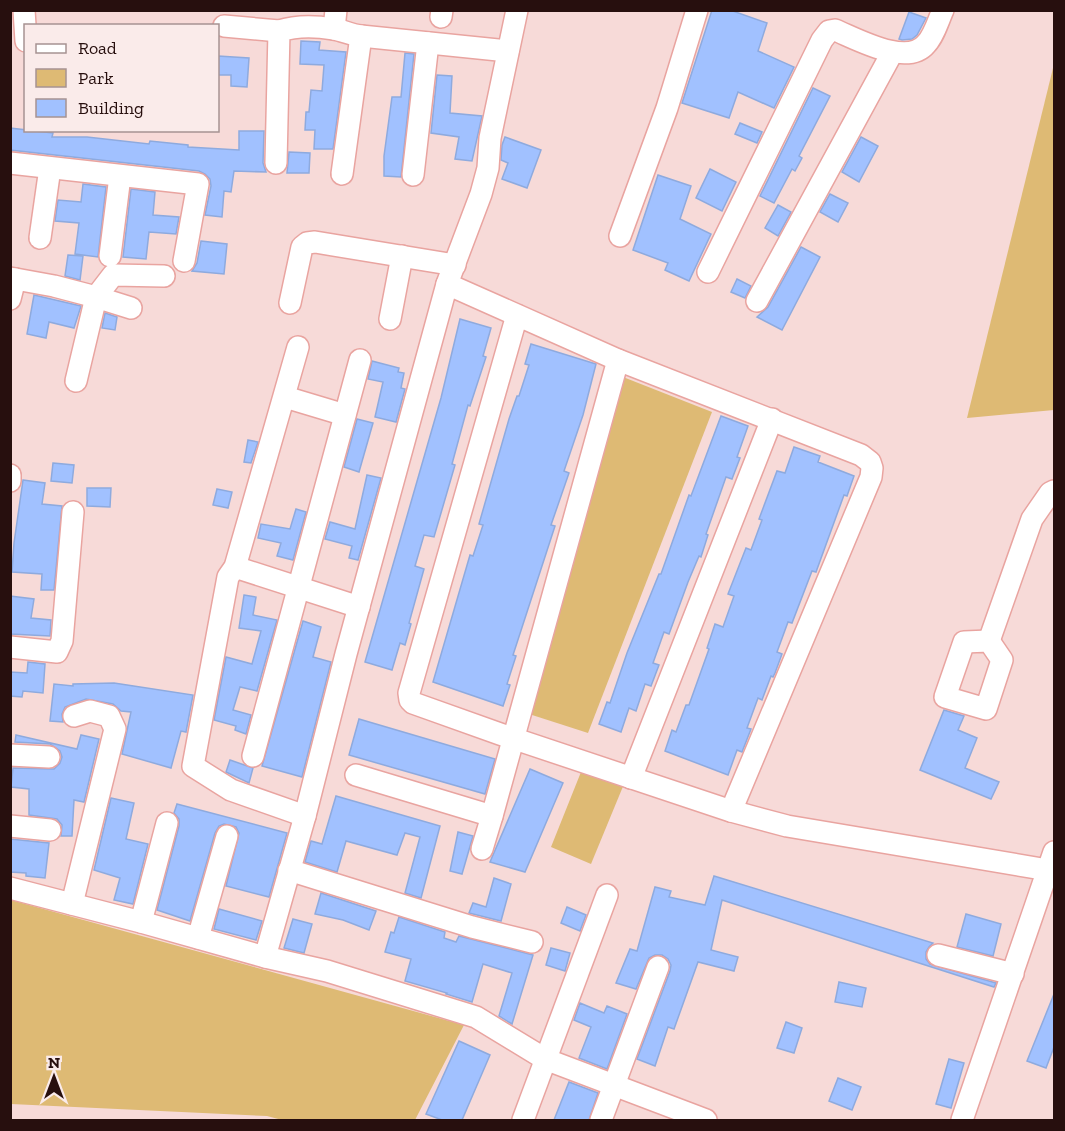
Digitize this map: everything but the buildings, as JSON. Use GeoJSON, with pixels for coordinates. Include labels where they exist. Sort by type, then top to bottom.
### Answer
{"type":"FeatureCollection","features":[{"type":"Feature","properties":{"kind":"street"},"geometry":{"type":"LineString","coordinates":[[265,957],[305,816],[447,284],[481,194],[488,168],[490,138],[517,10]]}},
{"type":"Feature","properties":{"kind":"street"},"geometry":{"type":"LineString","coordinates":[[620,236],[667,108],[697,10]]}},
{"type":"Feature","properties":{"kind":"street"},"geometry":{"type":"LineString","coordinates":[[708,272],[822,40],[829,31],[835,30],[892,53],[911,52],[926,45],[943,10]]}},
{"type":"Feature","properties":{"kind":"street"},"geometry":{"type":"LineString","coordinates":[[224,26],[279,31],[335,20],[346,34],[508,51]]}},
{"type":"Feature","properties":{"kind":"street"},"geometry":{"type":"LineString","coordinates":[[276,163],[279,31]]}},
{"type":"Feature","properties":{"kind":"street"},"geometry":{"type":"LineString","coordinates":[[342,174],[361,36]]}},
{"type":"Feature","properties":{"kind":"street"},"geometry":{"type":"LineString","coordinates":[[413,175],[428,43]]}},
{"type":"Feature","properties":{"kind":"street"},"geometry":{"type":"LineString","coordinates":[[757,301],[892,53]]}},
{"type":"Feature","properties":{"kind":"street"},"geometry":{"type":"LineString","coordinates":[[10,163],[198,184],[184,261]]}},
{"type":"Feature","properties":{"kind":"street"},"geometry":{"type":"LineString","coordinates":[[40,238],[50,168]]}},
{"type":"Feature","properties":{"kind":"street"},"geometry":{"type":"LineString","coordinates":[[110,256],[120,176]]}},
{"type":"Feature","properties":{"kind":"street"},"geometry":{"type":"LineString","coordinates":[[290,303],[302,247],[307,243],[315,242],[455,265]]}},
{"type":"Feature","properties":{"kind":"street"},"geometry":{"type":"LineString","coordinates":[[390,319],[402,256]]}},
{"type":"Feature","properties":{"kind":"street"},"geometry":{"type":"LineString","coordinates":[[75,381],[96,297],[113,274],[164,276]]}},
{"type":"Feature","properties":{"kind":"street"},"geometry":{"type":"LineString","coordinates":[[10,300],[13,278],[96,297],[131,308]]}},
{"type":"Feature","properties":{"kind":"street"},"geometry":{"type":"LineString","coordinates":[[447,284],[618,360],[861,455],[870,462],[871,477],[731,812]]}},
{"type":"Feature","properties":{"kind":"street"},"geometry":{"type":"LineString","coordinates":[[517,315],[409,693],[410,700],[515,739],[731,812],[787,826],[1051,861],[962,1120]]}},
{"type":"Feature","properties":{"kind":"street"},"geometry":{"type":"LineString","coordinates":[[298,346],[235,567],[228,577],[193,766],[231,790],[305,816]]}},
{"type":"Feature","properties":{"kind":"street"},"geometry":{"type":"LineString","coordinates":[[253,756],[360,360]]}},
{"type":"Feature","properties":{"kind":"street"},"geometry":{"type":"LineString","coordinates":[[482,849],[515,739],[618,360]]}},
{"type":"Feature","properties":{"kind":"street"},"geometry":{"type":"LineString","coordinates":[[285,397],[345,415]]}},
{"type":"Feature","properties":{"kind":"street"},"geometry":{"type":"LineString","coordinates":[[631,778],[772,419]]}},
{"type":"Feature","properties":{"kind":"street"},"geometry":{"type":"LineString","coordinates":[[10,475],[10,481]]}},
{"type":"Feature","properties":{"kind":"street"},"geometry":{"type":"LineString","coordinates":[[989,641],[1032,519],[1054,491]]}},
{"type":"Feature","properties":{"kind":"street"},"geometry":{"type":"LineString","coordinates":[[10,647],[57,652],[62,641],[73,512]]}},
{"type":"Feature","properties":{"kind":"street"},"geometry":{"type":"LineString","coordinates":[[235,567],[359,607]]}},
{"type":"Feature","properties":{"kind":"street"},"geometry":{"type":"LineString","coordinates":[[72,904],[116,729],[110,716],[90,711],[74,716]]}},
{"type":"Feature","properties":{"kind":"street"},"geometry":{"type":"LineString","coordinates":[[10,754],[49,757]]}},
{"type":"Feature","properties":{"kind":"street"},"geometry":{"type":"LineString","coordinates":[[356,775],[492,816]]}},
{"type":"Feature","properties":{"kind":"street"},"geometry":{"type":"LineString","coordinates":[[141,922],[167,823]]}},
{"type":"Feature","properties":{"kind":"street"},"geometry":{"type":"LineString","coordinates":[[10,826],[50,830]]}},
{"type":"Feature","properties":{"kind":"street"},"geometry":{"type":"LineString","coordinates":[[198,938],[227,836]]}},
{"type":"Feature","properties":{"kind":"street"},"geometry":{"type":"LineString","coordinates":[[289,870],[472,927],[532,942]]}},
{"type":"Feature","properties":{"kind":"street"},"geometry":{"type":"LineString","coordinates":[[10,888],[265,957],[327,971],[476,1017],[545,1059],[615,1085],[671,1114],[706,1120]]}},
{"type":"Feature","properties":{"kind":"street"},"geometry":{"type":"LineString","coordinates":[[523,1120],[607,895]]}},
{"type":"Feature","properties":{"kind":"street"},"geometry":{"type":"LineString","coordinates":[[938,954],[1012,974]]}},
{"type":"Feature","properties":{"kind":"street"},"geometry":{"type":"LineString","coordinates":[[601,1120],[658,967]]}},
{"type":"Feature","properties":{"kind":"green space"},"geometry":{"type":"Polygon","coordinates":[[[1054,64],[1054,410],[967,418],[1054,64]]]}},
{"type":"Feature","properties":{"kind":"green space"},"geometry":{"type":"Polygon","coordinates":[[[623,377],[712,412],[588,733],[529,714],[623,377]]]}},
{"type":"Feature","properties":{"kind":"green space"},"geometry":{"type":"Polygon","coordinates":[[[583,767],[624,784],[591,864],[551,847],[583,767]]]}},
{"type":"Feature","properties":{"kind":"green space"},"geometry":{"type":"Polygon","coordinates":[[[11,900],[464,1025],[415,1120],[282,1120],[267,1116],[11,1104],[11,900]]]}}]}
